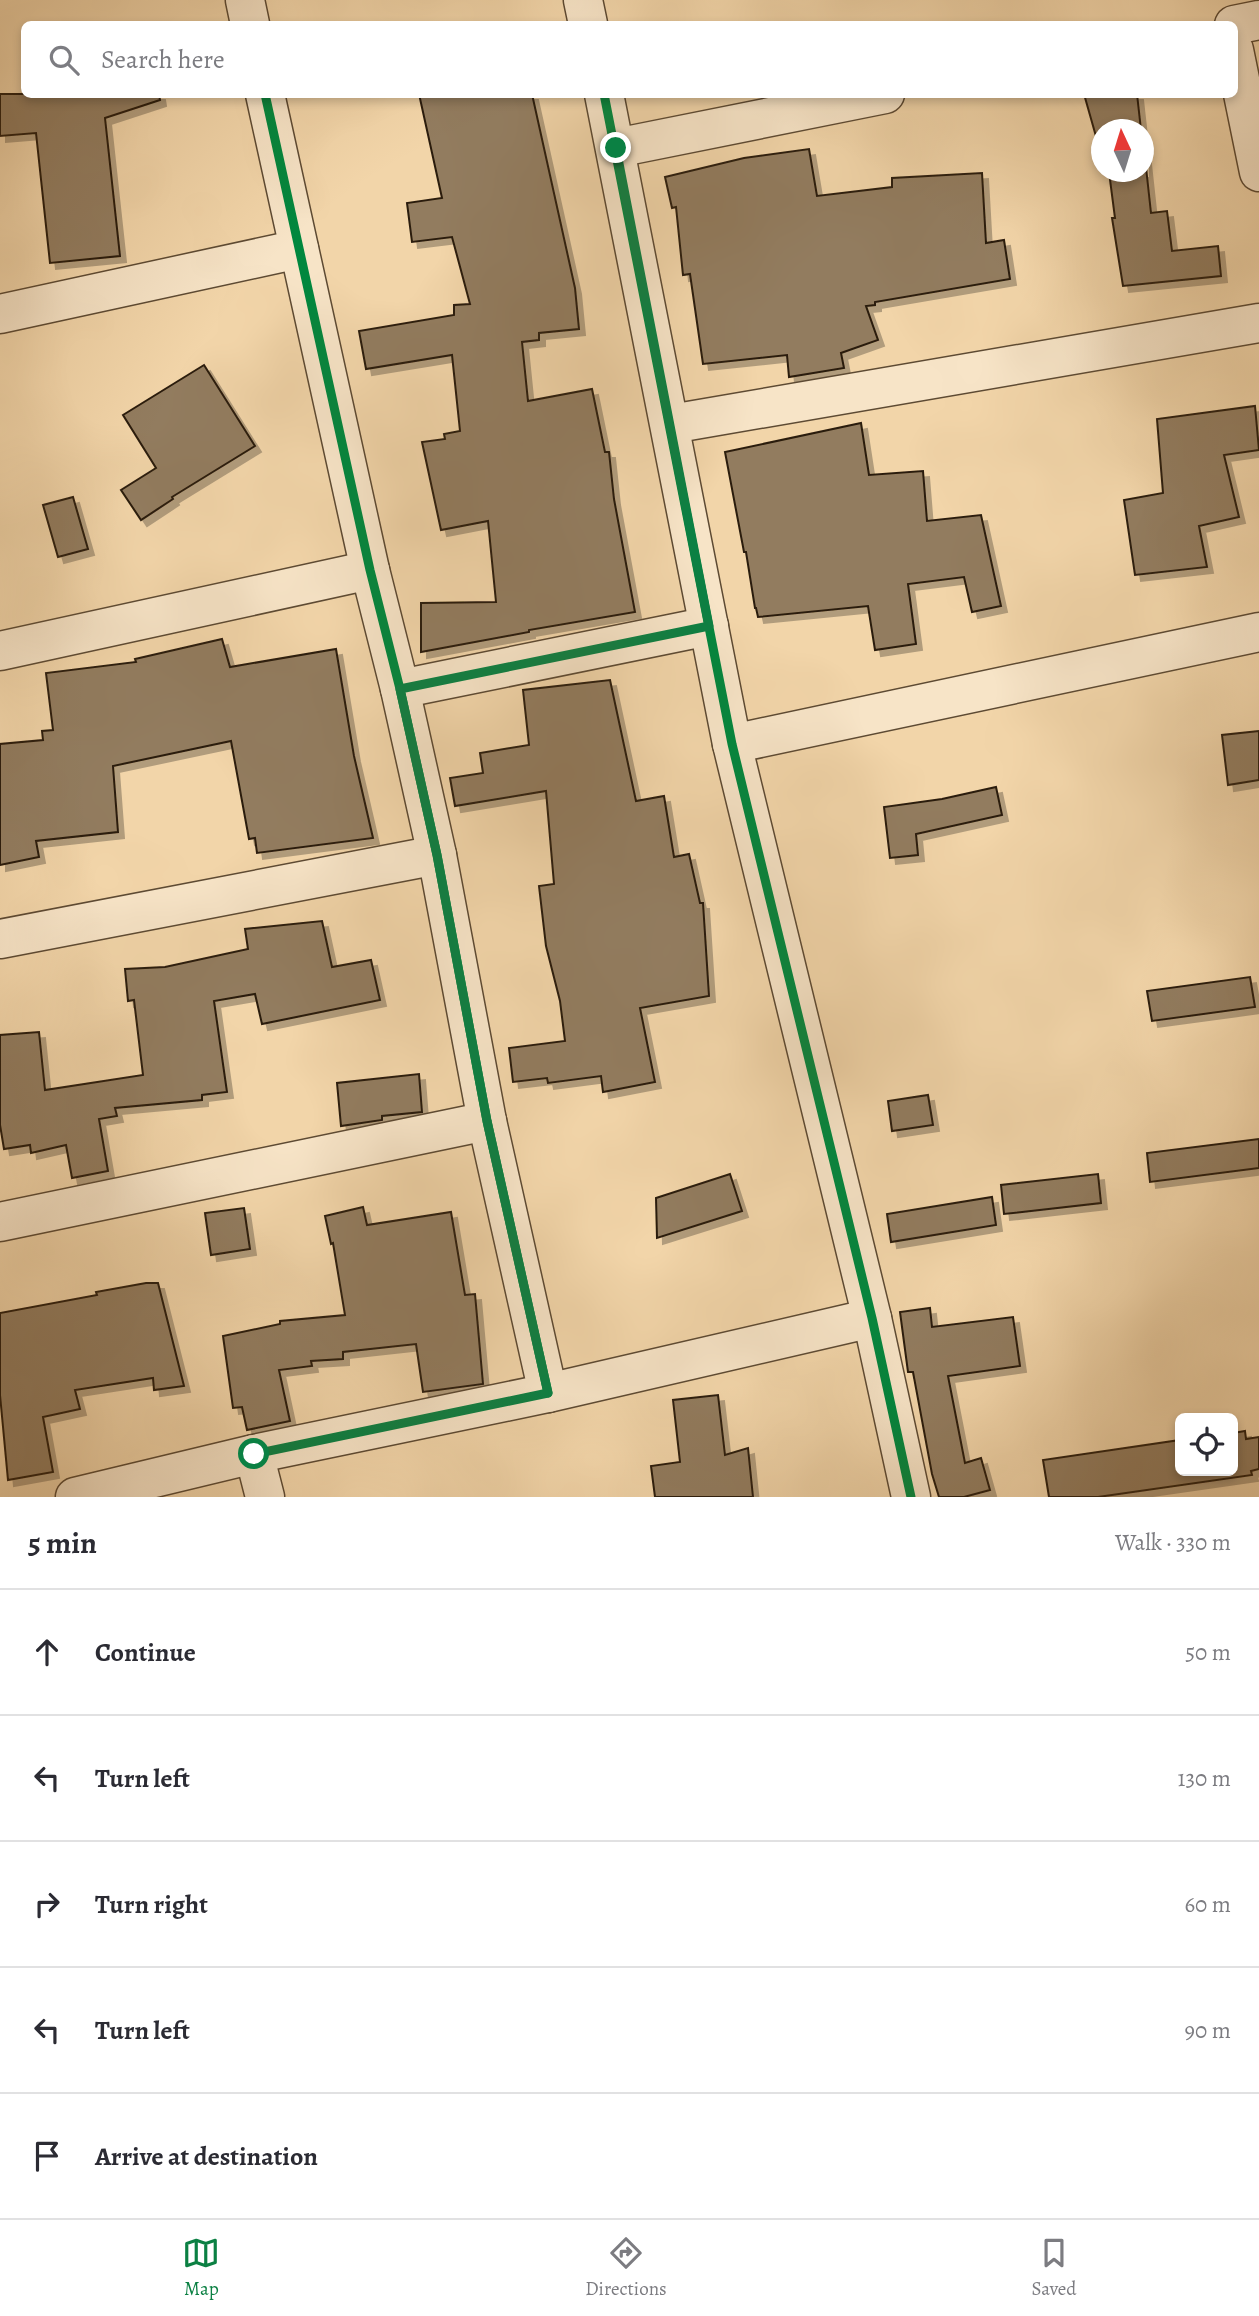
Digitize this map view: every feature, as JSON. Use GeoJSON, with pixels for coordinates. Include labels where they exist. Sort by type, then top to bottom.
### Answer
{"type":"FeatureCollection","features":[{"type":"Feature","properties":{"kind":"street"},"geometry":{"type":"LineString","coordinates":[[245,0],[249,21]]}},
{"type":"Feature","properties":{"kind":"street"},"geometry":{"type":"LineString","coordinates":[[583,0],[587,21]]}},
{"type":"Feature","properties":{"kind":"street"},"geometry":{"type":"LineString","coordinates":[[1224,0],[1231,21]]}},
{"type":"Feature","properties":{"kind":"street"},"geometry":{"type":"LineString","coordinates":[[1238,24],[1259,20]]}},
{"type":"Feature","properties":{"kind":"street"},"geometry":{"type":"LineString","coordinates":[[1238,70],[1259,172]]}},
{"type":"Feature","properties":{"kind":"street"},"geometry":{"type":"LineString","coordinates":[[266,98],[370,570],[437,855],[487,1121],[548,1393]]}},
{"type":"Feature","properties":{"kind":"street"},"geometry":{"type":"LineString","coordinates":[[605,98],[732,744],[872,1318],[911,1497]]}},
{"type":"Feature","properties":{"kind":"street"},"geometry":{"type":"LineString","coordinates":[[616,148],[866,98]]}},
{"type":"Feature","properties":{"kind":"street"},"geometry":{"type":"LineString","coordinates":[[0,314],[299,249]]}},
{"type":"Feature","properties":{"kind":"street"},"geometry":{"type":"LineString","coordinates":[[671,424],[1259,323]]}},
{"type":"Feature","properties":{"kind":"street"},"geometry":{"type":"LineString","coordinates":[[0,651],[370,570]]}},
{"type":"Feature","properties":{"kind":"street"},"geometry":{"type":"LineString","coordinates":[[400,689],[709,626]]}},
{"type":"Feature","properties":{"kind":"street"},"geometry":{"type":"LineString","coordinates":[[732,744],[1259,632]]}},
{"type":"Feature","properties":{"kind":"street"},"geometry":{"type":"LineString","coordinates":[[0,939],[437,855]]}},
{"type":"Feature","properties":{"kind":"street"},"geometry":{"type":"LineString","coordinates":[[0,1222],[487,1121]]}},
{"type":"Feature","properties":{"kind":"street"},"geometry":{"type":"LineString","coordinates":[[75,1497],[254,1454],[548,1393],[872,1318]]}},
{"type":"Feature","properties":{"kind":"street"},"geometry":{"type":"LineString","coordinates":[[254,1454],[265,1497]]}},
{"type":"Feature","properties":{"kind":"building"},"geometry":{"type":"Polygon","coordinates":[[[0,94],[21,94],[21,98],[160,98],[105,118],[120,256],[50,263],[36,133],[0,136],[0,94]]]}},
{"type":"Feature","properties":{"kind":"building"},"geometry":{"type":"Polygon","coordinates":[[[420,98],[533,98],[575,288],[579,329],[539,333],[539,340],[522,342],[528,401],[592,389],[605,452],[609,452],[614,499],[635,612],[421,652],[421,603],[496,602],[488,521],[441,530],[422,442],[445,439],[444,434],[460,431],[452,355],[366,369],[359,331],[454,315],[454,305],[470,304],[452,237],[412,242],[407,203],[442,198],[420,98]]]}},
{"type":"Feature","properties":{"kind":"building"},"geometry":{"type":"Polygon","coordinates":[[[1085,98],[1137,98],[1140,119],[1091,119],[1085,98]]]}},
{"type":"Feature","properties":{"kind":"building"},"geometry":{"type":"Polygon","coordinates":[[[809,149],[817,196],[892,187],[892,178],[982,173],[986,243],[1004,240],[1010,279],[875,302],[875,305],[866,306],[878,340],[841,353],[844,368],[789,377],[787,355],[703,364],[690,274],[683,275],[676,207],[672,208],[665,177],[744,158],[809,149]]]}},
{"type":"Feature","properties":{"kind":"building"},"geometry":{"type":"Polygon","coordinates":[[[1110,182],[1148,182],[1151,213],[1167,211],[1172,251],[1218,246],[1221,276],[1123,286],[1112,218],[1115,218],[1110,182]]]}},
{"type":"Feature","properties":{"kind":"building"},"geometry":{"type":"Polygon","coordinates":[[[204,365],[255,446],[172,497],[173,499],[141,520],[121,490],[156,468],[123,415],[204,365]]]}},
{"type":"Feature","properties":{"kind":"building"},"geometry":{"type":"Polygon","coordinates":[[[1255,406],[1259,450],[1224,455],[1239,517],[1199,526],[1207,567],[1135,575],[1124,500],[1163,493],[1157,419],[1255,406]]]}},
{"type":"Feature","properties":{"kind":"building"},"geometry":{"type":"Polygon","coordinates":[[[861,423],[869,475],[923,471],[927,521],[981,515],[1001,606],[972,612],[964,577],[908,584],[916,644],[875,650],[868,606],[758,617],[725,452],[861,423]]]}},
{"type":"Feature","properties":{"kind":"building"},"geometry":{"type":"Polygon","coordinates":[[[73,497],[88,549],[58,557],[43,505],[73,497]]]}},
{"type":"Feature","properties":{"kind":"building"},"geometry":{"type":"Polygon","coordinates":[[[222,639],[230,667],[336,649],[354,756],[373,838],[257,853],[255,838],[249,839],[231,741],[113,766],[118,832],[36,841],[39,857],[0,865],[0,744],[43,740],[42,731],[53,730],[46,673],[136,662],[135,659],[222,639]]]}},
{"type":"Feature","properties":{"kind":"building"},"geometry":{"type":"Polygon","coordinates":[[[610,680],[636,801],[664,796],[674,857],[689,854],[700,903],[703,903],[709,996],[640,1008],[655,1082],[603,1092],[601,1076],[548,1083],[547,1078],[513,1082],[509,1048],[565,1041],[560,1001],[546,946],[539,886],[554,884],[546,791],[455,806],[450,778],[483,773],[480,753],[529,745],[523,690],[610,680]]]}},
{"type":"Feature","properties":{"kind":"building"},"geometry":{"type":"Polygon","coordinates":[[[1259,731],[1259,780],[1228,785],[1222,735],[1259,731]]]}},
{"type":"Feature","properties":{"kind":"building"},"geometry":{"type":"Polygon","coordinates":[[[996,787],[1002,815],[916,834],[918,855],[890,858],[884,807],[942,799],[996,787]]]}},
{"type":"Feature","properties":{"kind":"building"},"geometry":{"type":"Polygon","coordinates":[[[322,921],[332,967],[371,960],[380,1000],[262,1024],[255,994],[214,1001],[227,1092],[202,1095],[202,1100],[115,1108],[117,1116],[99,1119],[108,1171],[72,1178],[66,1145],[31,1153],[30,1145],[4,1149],[0,1125],[0,1035],[39,1032],[45,1090],[143,1075],[134,1000],[128,1001],[125,969],[165,967],[248,949],[245,929],[322,921]]]}},
{"type":"Feature","properties":{"kind":"building"},"geometry":{"type":"Polygon","coordinates":[[[1250,977],[1255,1007],[1152,1021],[1147,991],[1250,977]]]}},
{"type":"Feature","properties":{"kind":"building"},"geometry":{"type":"Polygon","coordinates":[[[419,1074],[422,1112],[382,1116],[382,1120],[341,1126],[337,1083],[419,1074]]]}},
{"type":"Feature","properties":{"kind":"building"},"geometry":{"type":"Polygon","coordinates":[[[928,1095],[933,1125],[892,1131],[888,1101],[928,1095]]]}},
{"type":"Feature","properties":{"kind":"building"},"geometry":{"type":"Polygon","coordinates":[[[1259,1139],[1259,1168],[1150,1182],[1147,1153],[1259,1139]]]}},
{"type":"Feature","properties":{"kind":"building"},"geometry":{"type":"Polygon","coordinates":[[[730,1174],[742,1211],[657,1238],[656,1198],[730,1174]]]}},
{"type":"Feature","properties":{"kind":"building"},"geometry":{"type":"Polygon","coordinates":[[[1098,1174],[1101,1203],[1004,1214],[1001,1185],[1098,1174]]]}},
{"type":"Feature","properties":{"kind":"building"},"geometry":{"type":"Polygon","coordinates":[[[992,1197],[996,1225],[891,1242],[887,1214],[992,1197]]]}},
{"type":"Feature","properties":{"kind":"building"},"geometry":{"type":"Polygon","coordinates":[[[363,1207],[367,1225],[451,1212],[465,1295],[475,1294],[483,1384],[423,1392],[416,1344],[343,1352],[343,1359],[311,1361],[312,1366],[279,1370],[290,1421],[247,1430],[242,1407],[233,1408],[223,1336],[280,1324],[280,1321],[345,1315],[333,1243],[331,1244],[325,1216],[363,1207]]]}},
{"type":"Feature","properties":{"kind":"building"},"geometry":{"type":"Polygon","coordinates":[[[244,1208],[250,1249],[211,1255],[205,1213],[244,1208]]]}},
{"type":"Feature","properties":{"kind":"building"},"geometry":{"type":"Polygon","coordinates":[[[146,1283],[158,1283],[184,1386],[154,1390],[153,1378],[75,1390],[80,1409],[43,1417],[53,1472],[8,1480],[0,1395],[0,1313],[146,1283]]]}},
{"type":"Feature","properties":{"kind":"building"},"geometry":{"type":"Polygon","coordinates":[[[930,1308],[932,1327],[1013,1317],[1020,1366],[948,1376],[965,1463],[981,1458],[990,1490],[964,1497],[939,1497],[932,1474],[913,1372],[908,1372],[900,1312],[930,1308]]]}},
{"type":"Feature","properties":{"kind":"building"},"geometry":{"type":"Polygon","coordinates":[[[718,1395],[725,1455],[748,1448],[753,1497],[655,1497],[651,1466],[680,1462],[673,1400],[718,1395]]]}},
{"type":"Feature","properties":{"kind":"building"},"geometry":{"type":"Polygon","coordinates":[[[1245,1431],[1246,1439],[1259,1437],[1259,1469],[1251,1471],[1252,1475],[1098,1497],[1049,1497],[1043,1460],[1175,1441],[1175,1476],[1238,1476],[1238,1432],[1245,1431]]]}},
{"type":"Feature","properties":{"kind":"cycle path"},"geometry":{"type":"LineString","coordinates":[[266,98],[370,570],[437,855],[487,1121],[548,1393]]}},
{"type":"Feature","properties":{"kind":"cycle path"},"geometry":{"type":"LineString","coordinates":[[605,98],[732,744],[872,1318],[911,1497]]}},
{"type":"Feature","properties":{"kind":"route"},"geometry":{"type":"LineString","coordinates":[[254,1454],[548,1393],[487,1121],[437,855],[400,689],[709,626],[616,148]]}}]}
